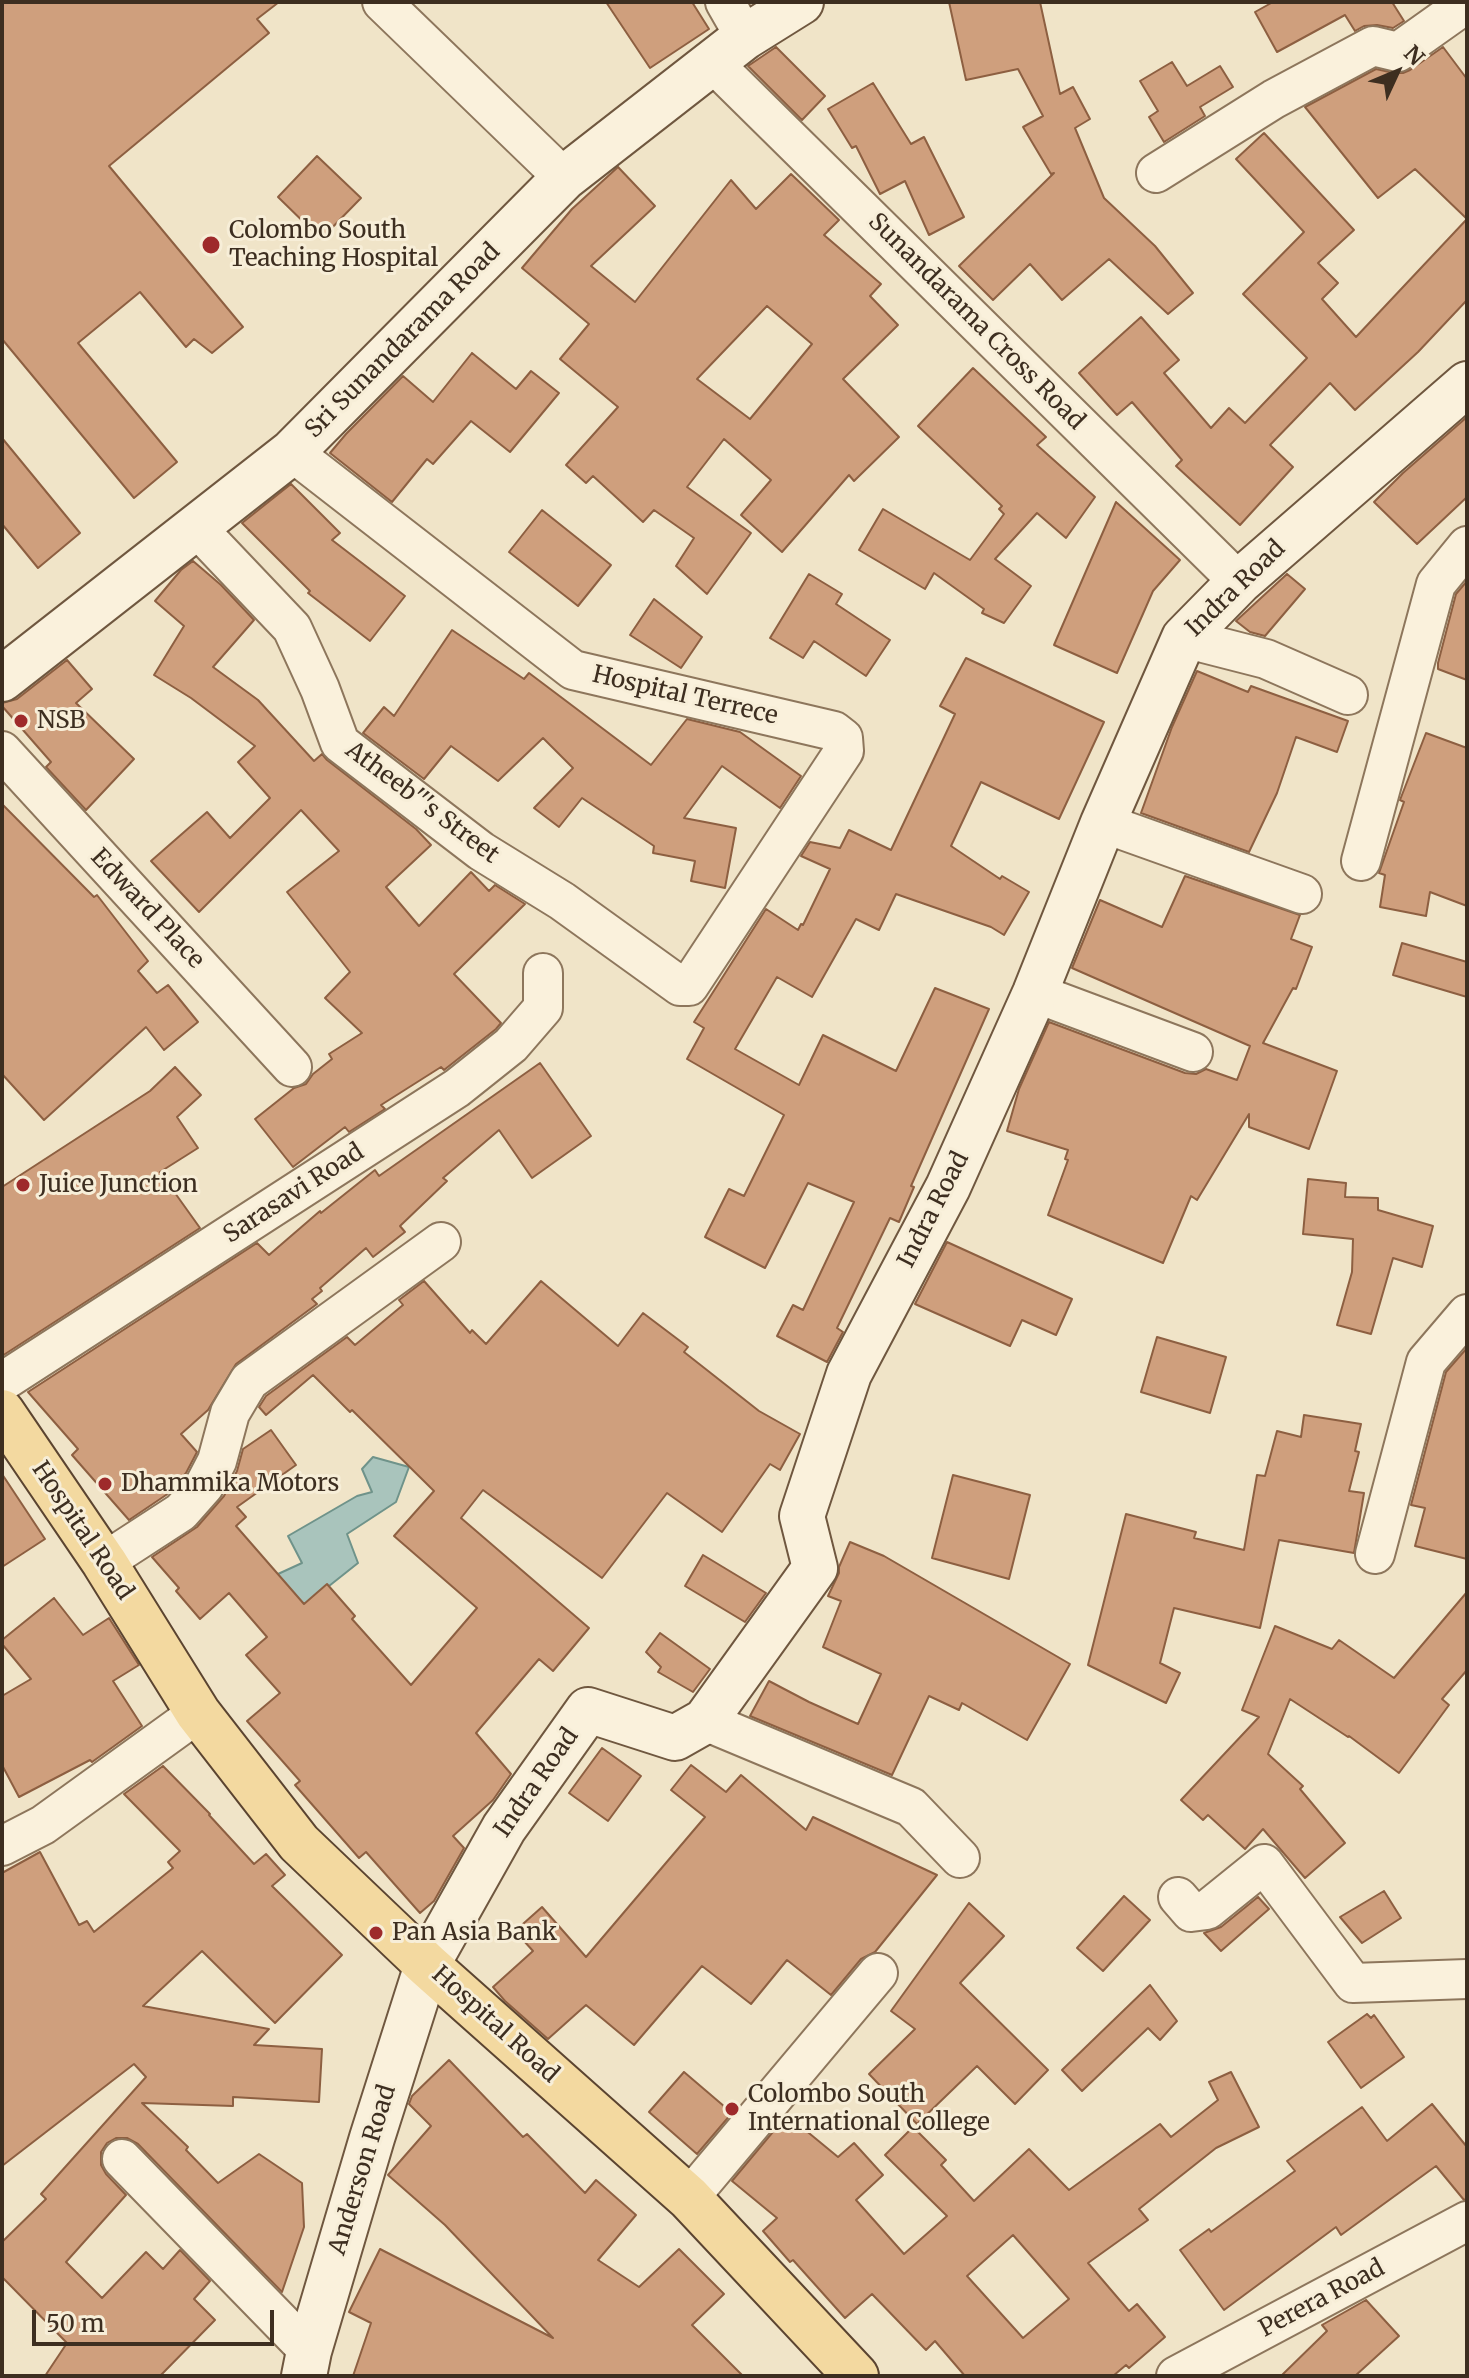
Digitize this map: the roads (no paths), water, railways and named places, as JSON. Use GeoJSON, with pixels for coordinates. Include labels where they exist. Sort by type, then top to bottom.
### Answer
{"type":"FeatureCollection","features":[{"type":"Feature","properties":{"kind":"main road","name":"Hospital Road"},"geometry":{"type":"LineString","coordinates":[[2,1412],[104,1562],[198,1713],[299,1843],[427,1965],[689,2198],[856,2376]]}},
{"type":"Feature","properties":{"kind":"street"},"geometry":{"type":"LineString","coordinates":[[382,2],[564,178]]}},
{"type":"Feature","properties":{"kind":"street","name":"Sri Sunandarama Road"},"geometry":{"type":"LineString","coordinates":[[2,679],[292,452],[564,178],[728,34],[801,2]]}},
{"type":"Feature","properties":{"kind":"street"},"geometry":{"type":"LineString","coordinates":[[1156,173],[1274,99],[1373,46],[1398,52],[1467,3]]}},
{"type":"Feature","properties":{"kind":"street","name":"Sunandarama Cross Road"},"geometry":{"type":"LineString","coordinates":[[728,34],[1239,582]]}},
{"type":"Feature","properties":{"kind":"street","name":"Indra Road"},"geometry":{"type":"LineString","coordinates":[[427,1965],[504,1828],[588,1710],[675,1738],[705,1721],[815,1568],[802,1516],[849,1374],[948,1187],[1035,993],[1103,823],[1184,638],[1239,582],[1467,384]]}},
{"type":"Feature","properties":{"kind":"street","name":"Hospital Terrece"},"geometry":{"type":"LineString","coordinates":[[292,452],[573,670],[834,731],[843,738],[844,751],[689,986],[680,986]]}},
{"type":"Feature","properties":{"kind":"street","name":"Atheeb'''s Street"},"geometry":{"type":"LineString","coordinates":[[196,527],[292,628],[340,743],[481,851],[562,901],[680,986]]}},
{"type":"Feature","properties":{"kind":"street"},"geometry":{"type":"LineString","coordinates":[[1361,861],[1436,584],[1467,546]]}},
{"type":"Feature","properties":{"kind":"street"},"geometry":{"type":"LineString","coordinates":[[1184,638],[1266,659],[1348,695]]}},
{"type":"Feature","properties":{"kind":"street","name":"Edward Place"},"geometry":{"type":"LineString","coordinates":[[2,751],[292,1067]]}},
{"type":"Feature","properties":{"kind":"street"},"geometry":{"type":"LineString","coordinates":[[1103,823],[1302,894]]}},
{"type":"Feature","properties":{"kind":"street","name":"Sarasavi Road"},"geometry":{"type":"LineString","coordinates":[[2,1382],[457,1088],[511,1045],[543,1008],[543,973]]}},
{"type":"Feature","properties":{"kind":"street"},"geometry":{"type":"LineString","coordinates":[[1035,993],[1193,1052]]}},
{"type":"Feature","properties":{"kind":"street"},"geometry":{"type":"LineString","coordinates":[[104,1562],[181,1512],[204,1486],[217,1461],[230,1413],[249,1381],[441,1242]]}},
{"type":"Feature","properties":{"kind":"street"},"geometry":{"type":"LineString","coordinates":[[1375,1554],[1426,1362],[1467,1314]]}},
{"type":"Feature","properties":{"kind":"street"},"geometry":{"type":"LineString","coordinates":[[2,1846],[43,1825],[198,1713]]}},
{"type":"Feature","properties":{"kind":"street"},"geometry":{"type":"LineString","coordinates":[[705,1721],[911,1807],[960,1858]]}},
{"type":"Feature","properties":{"kind":"street"},"geometry":{"type":"LineString","coordinates":[[1178,1897],[1191,1912],[1207,1910],[1264,1864],[1353,1983],[1467,1979]]}},
{"type":"Feature","properties":{"kind":"street","name":"Anderson Road"},"geometry":{"type":"LineString","coordinates":[[307,2364],[372,2138],[427,1965]]}},
{"type":"Feature","properties":{"kind":"street"},"geometry":{"type":"LineString","coordinates":[[689,2198],[878,1973]]}},
{"type":"Feature","properties":{"kind":"street"},"geometry":{"type":"LineString","coordinates":[[122,2159],[307,2364]]}},
{"type":"Feature","properties":{"kind":"street","name":"Perera Road"},"geometry":{"type":"LineString","coordinates":[[1176,2376],[1467,2221]]}},
{"type":"Feature","properties":{"kind":"water"},"geometry":{"type":"Polygon","coordinates":[[[373,1457],[409,1467],[396,1502],[347,1534],[358,1563],[295,1613],[278,1574],[302,1563],[288,1536],[357,1496],[372,1492],[362,1469],[373,1457]]]}},
{"type":"Feature","properties":{"kind":"place","name":"Colombo South Teaching Hospital"},"geometry":{"type":"Point","coordinates":[211,245]}},
{"type":"Feature","properties":{"kind":"place","name":"NSB"},"geometry":{"type":"Point","coordinates":[21,721]}},
{"type":"Feature","properties":{"kind":"place","name":"Juice Junction"},"geometry":{"type":"Point","coordinates":[23,1185]}},
{"type":"Feature","properties":{"kind":"place","name":"Dhammika Motors"},"geometry":{"type":"Point","coordinates":[105,1484]}},
{"type":"Feature","properties":{"kind":"place","name":"Pan Asia Bank"},"geometry":{"type":"Point","coordinates":[376,1933]}},
{"type":"Feature","properties":{"kind":"place","name":"Colombo South International College"},"geometry":{"type":"Point","coordinates":[732,2109]}}]}
